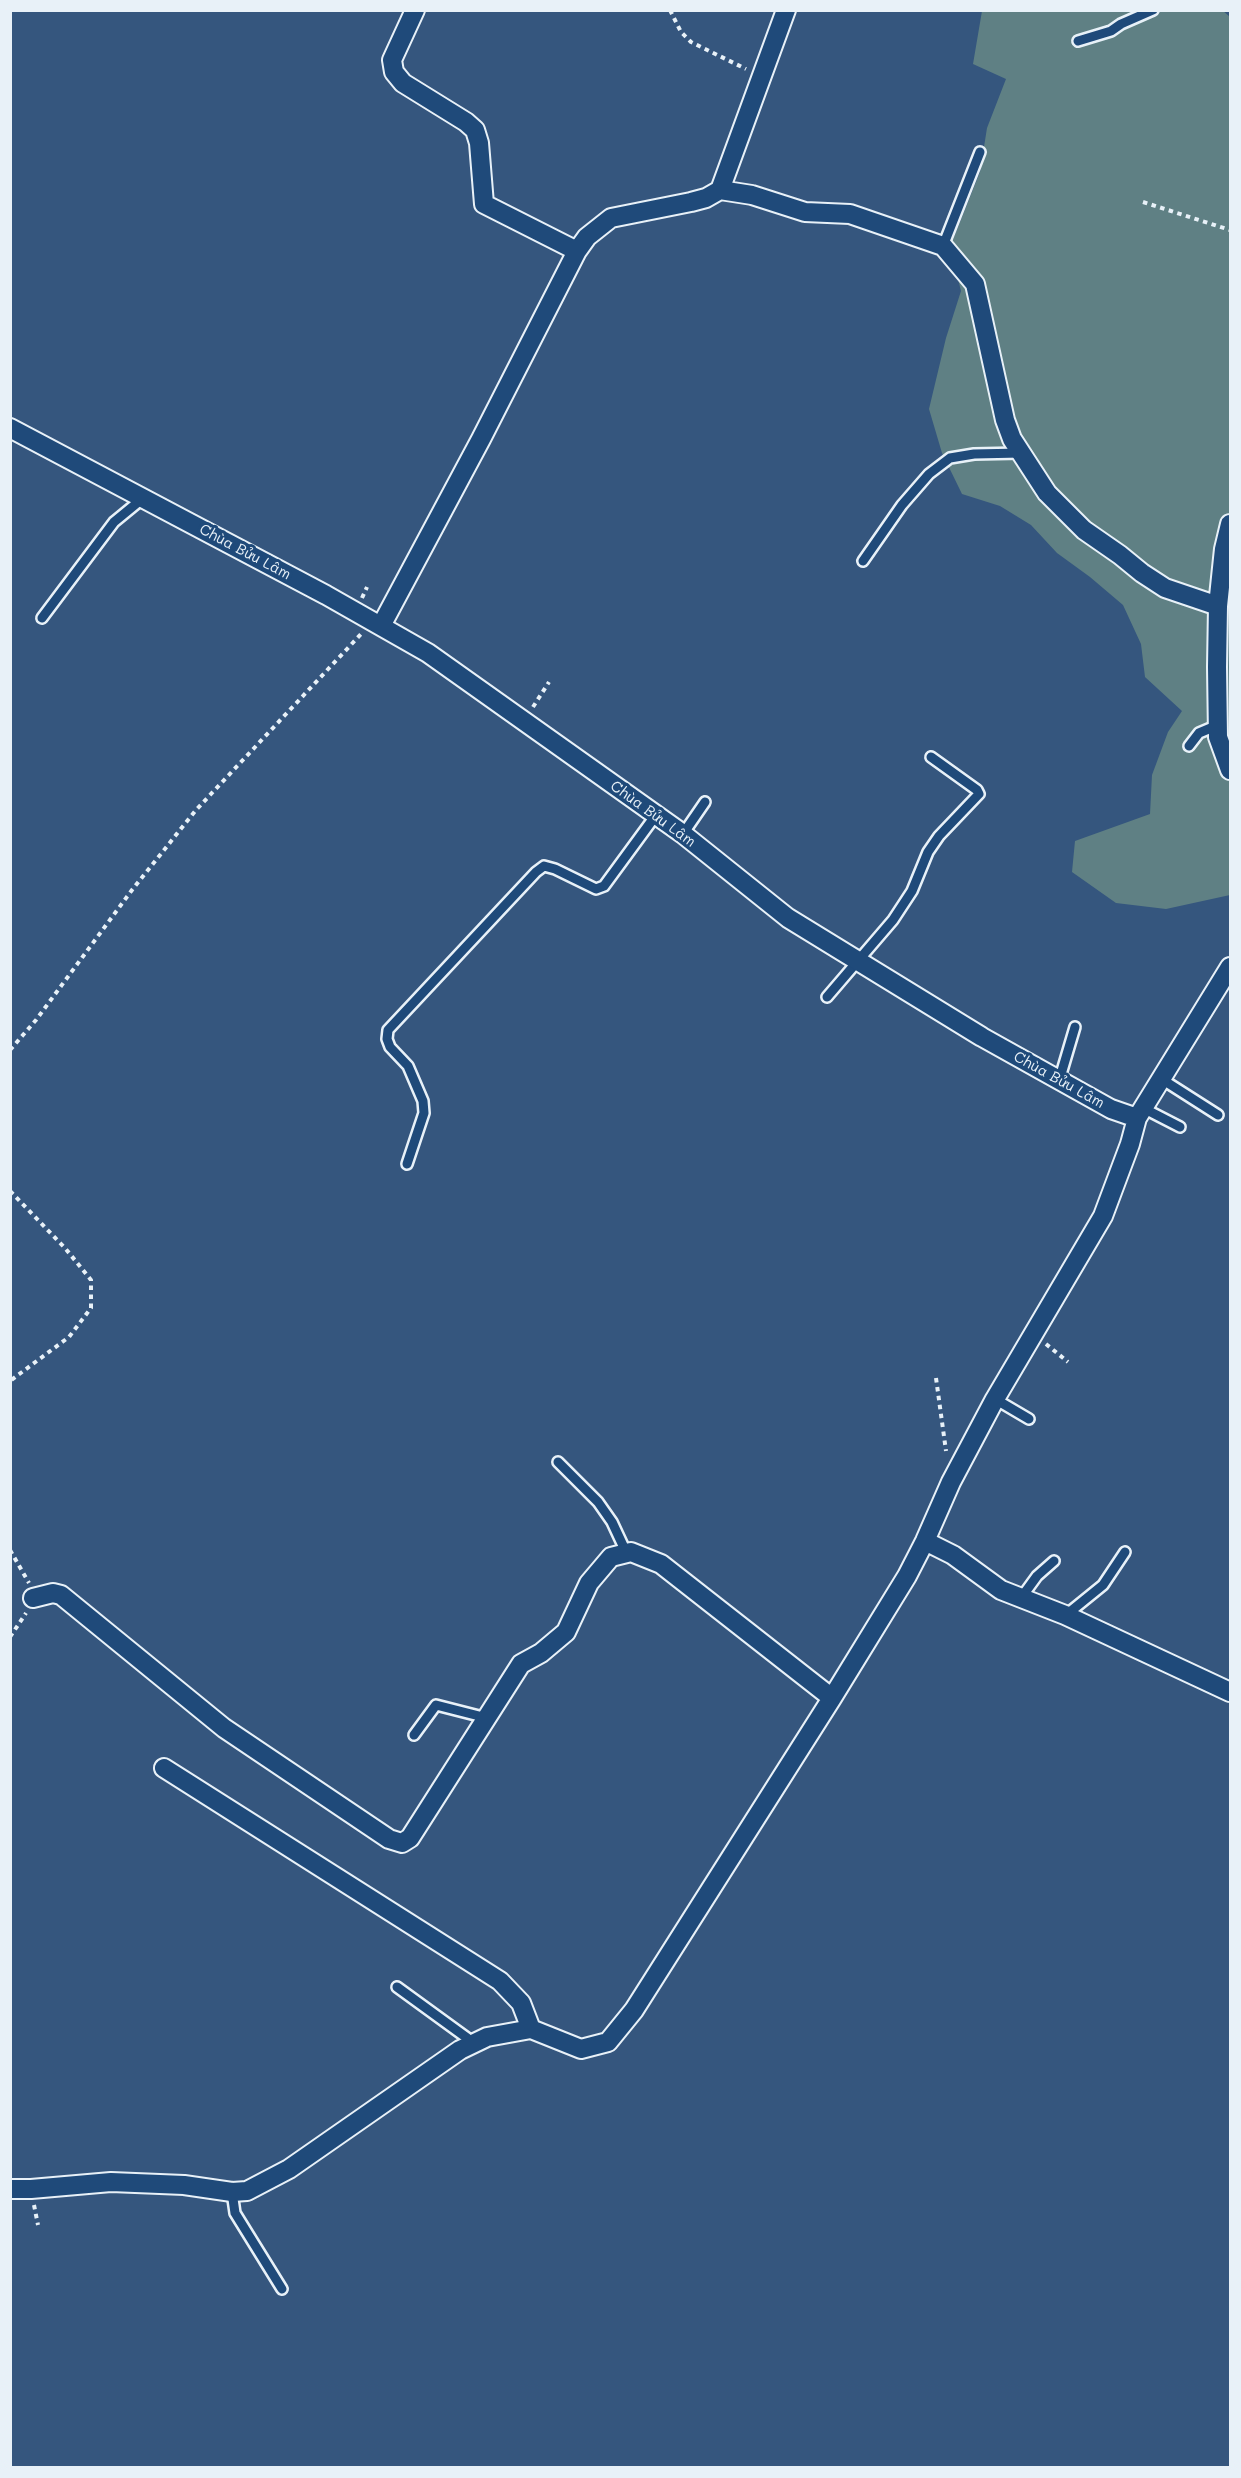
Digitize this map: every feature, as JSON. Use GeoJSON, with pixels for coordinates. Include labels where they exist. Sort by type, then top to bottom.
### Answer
{"type":"FeatureCollection","features":[{"type":"Feature","properties":{"kind":"street"},"geometry":{"type":"LineString","coordinates":[[415,10],[392,60],[394,72],[404,83],[475,130],[479,143],[484,204],[577,251]]}},
{"type":"Feature","properties":{"kind":"street"},"geometry":{"type":"LineString","coordinates":[[720,190],[786,10]]}},
{"type":"Feature","properties":{"kind":"street"},"geometry":{"type":"LineString","coordinates":[[377,624],[480,439],[577,251],[598,226],[611,218],[691,202],[706,198],[720,190],[752,195],[804,212],[850,214],[943,246],[975,285],[1005,420],[1012,439],[1047,493],[1089,535],[1166,588],[1218,606]]}},
{"type":"Feature","properties":{"kind":"street","name":"Chùa Bửu Lâm"},"geometry":{"type":"LineString","coordinates":[[10,428],[326,595],[428,653],[682,834],[788,918],[1059,1081],[1111,1109],[1140,1113]]}},
{"type":"Feature","properties":{"kind":"street"},"geometry":{"type":"LineString","coordinates":[[1230,524],[1224,549],[1218,606],[1218,736],[1230,770]]}},
{"type":"Feature","properties":{"kind":"street"},"geometry":{"type":"LineString","coordinates":[[10,2189],[111,2182],[184,2185],[232,2193],[247,2191],[289,2169],[460,2050],[487,2037],[531,2029],[581,2049],[608,2042],[634,2010],[907,1576],[951,1482],[995,1399],[1103,1216],[1140,1113],[1230,967]]}},
{"type":"Feature","properties":{"kind":"street"},"geometry":{"type":"LineString","coordinates":[[925,1541],[953,1555],[1001,1590],[1065,1615],[1230,1692]]}},
{"type":"Feature","properties":{"kind":"street"},"geometry":{"type":"LineString","coordinates":[[33,1598],[53,1593],[61,1596],[224,1728],[389,1839],[402,1842],[410,1838],[520,1664],[559,1640],[566,1632],[589,1583],[611,1557],[631,1552],[661,1564],[832,1698]]}},
{"type":"Feature","properties":{"kind":"street"},"geometry":{"type":"LineString","coordinates":[[164,1768],[500,1981],[521,2003],[531,2029]]}},
{"type":"Feature","properties":{"kind":"lane"},"geometry":{"type":"LineString","coordinates":[[1078,41],[1111,32],[1121,24],[1153,10]]}},
{"type":"Feature","properties":{"kind":"lane"},"geometry":{"type":"LineString","coordinates":[[943,246],[980,152]]}},
{"type":"Feature","properties":{"kind":"lane"},"geometry":{"type":"LineString","coordinates":[[863,561],[902,505],[929,474],[950,458],[974,454],[1021,453]]}},
{"type":"Feature","properties":{"kind":"lane"},"geometry":{"type":"LineString","coordinates":[[42,618],[114,522],[142,499]]}},
{"type":"Feature","properties":{"kind":"lane"},"geometry":{"type":"LineString","coordinates":[[1189,746],[1199,733],[1218,725]]}},
{"type":"Feature","properties":{"kind":"lane"},"geometry":{"type":"LineString","coordinates":[[827,998],[893,920],[912,891],[928,852],[939,836],[973,803],[979,794],[977,790],[931,758]]}},
{"type":"Feature","properties":{"kind":"lane"},"geometry":{"type":"LineString","coordinates":[[682,834],[705,802]]}},
{"type":"Feature","properties":{"kind":"lane"},"geometry":{"type":"LineString","coordinates":[[407,1164],[424,1113],[423,1101],[408,1066],[390,1047],[387,1039],[388,1030],[536,872],[544,866],[596,889],[604,886],[656,815]]}},
{"type":"Feature","properties":{"kind":"lane"},"geometry":{"type":"LineString","coordinates":[[1059,1081],[1075,1027]]}},
{"type":"Feature","properties":{"kind":"lane"},"geometry":{"type":"LineString","coordinates":[[1160,1078],[1218,1115]]}},
{"type":"Feature","properties":{"kind":"lane"},"geometry":{"type":"LineString","coordinates":[[1140,1113],[1180,1127]]}},
{"type":"Feature","properties":{"kind":"lane"},"geometry":{"type":"LineString","coordinates":[[995,1399],[1029,1419]]}},
{"type":"Feature","properties":{"kind":"lane"},"geometry":{"type":"LineString","coordinates":[[558,1462],[598,1502],[612,1522],[626,1552]]}},
{"type":"Feature","properties":{"kind":"lane"},"geometry":{"type":"LineString","coordinates":[[1065,1615],[1103,1585],[1125,1552]]}},
{"type":"Feature","properties":{"kind":"lane"},"geometry":{"type":"LineString","coordinates":[[1021,1598],[1037,1576],[1054,1561]]}},
{"type":"Feature","properties":{"kind":"lane"},"geometry":{"type":"LineString","coordinates":[[414,1734],[436,1705],[487,1718]]}},
{"type":"Feature","properties":{"kind":"lane"},"geometry":{"type":"LineString","coordinates":[[397,1987],[474,2043]]}},
{"type":"Feature","properties":{"kind":"lane"},"geometry":{"type":"LineString","coordinates":[[232,2193],[235,2213],[282,2289]]}},
{"type":"Feature","properties":{"kind":"path"},"geometry":{"type":"LineString","coordinates":[[669,10],[681,32],[691,42],[761,75]]}},
{"type":"Feature","properties":{"kind":"path"},"geometry":{"type":"LineString","coordinates":[[1143,202],[1230,230]]}},
{"type":"Feature","properties":{"kind":"path"},"geometry":{"type":"LineString","coordinates":[[10,1050],[36,1020],[132,890],[196,810],[377,624]]}},
{"type":"Feature","properties":{"kind":"path"},"geometry":{"type":"LineString","coordinates":[[524,721],[549,682]]}},
{"type":"Feature","properties":{"kind":"path"},"geometry":{"type":"LineString","coordinates":[[10,1191],[65,1248],[91,1280],[91,1308],[69,1337],[10,1381]]}},
{"type":"Feature","properties":{"kind":"path"},"geometry":{"type":"LineString","coordinates":[[1034,1334],[1068,1362]]}},
{"type":"Feature","properties":{"kind":"path"},"geometry":{"type":"LineString","coordinates":[[936,1378],[951,1482]]}},
{"type":"Feature","properties":{"kind":"green space"},"geometry":{"type":"Polygon","coordinates":[[[1222,10],[1230,17],[1230,895],[1166,909],[1116,903],[1072,872],[1075,841],[1150,814],[1152,775],[1168,732],[1182,711],[1145,677],[1141,644],[1123,605],[1057,553],[1031,525],[1000,506],[962,494],[942,453],[929,409],[946,338],[961,291],[950,247],[980,172],[987,128],[1006,79],[973,64],[982,11],[1222,10]]]}}]}
